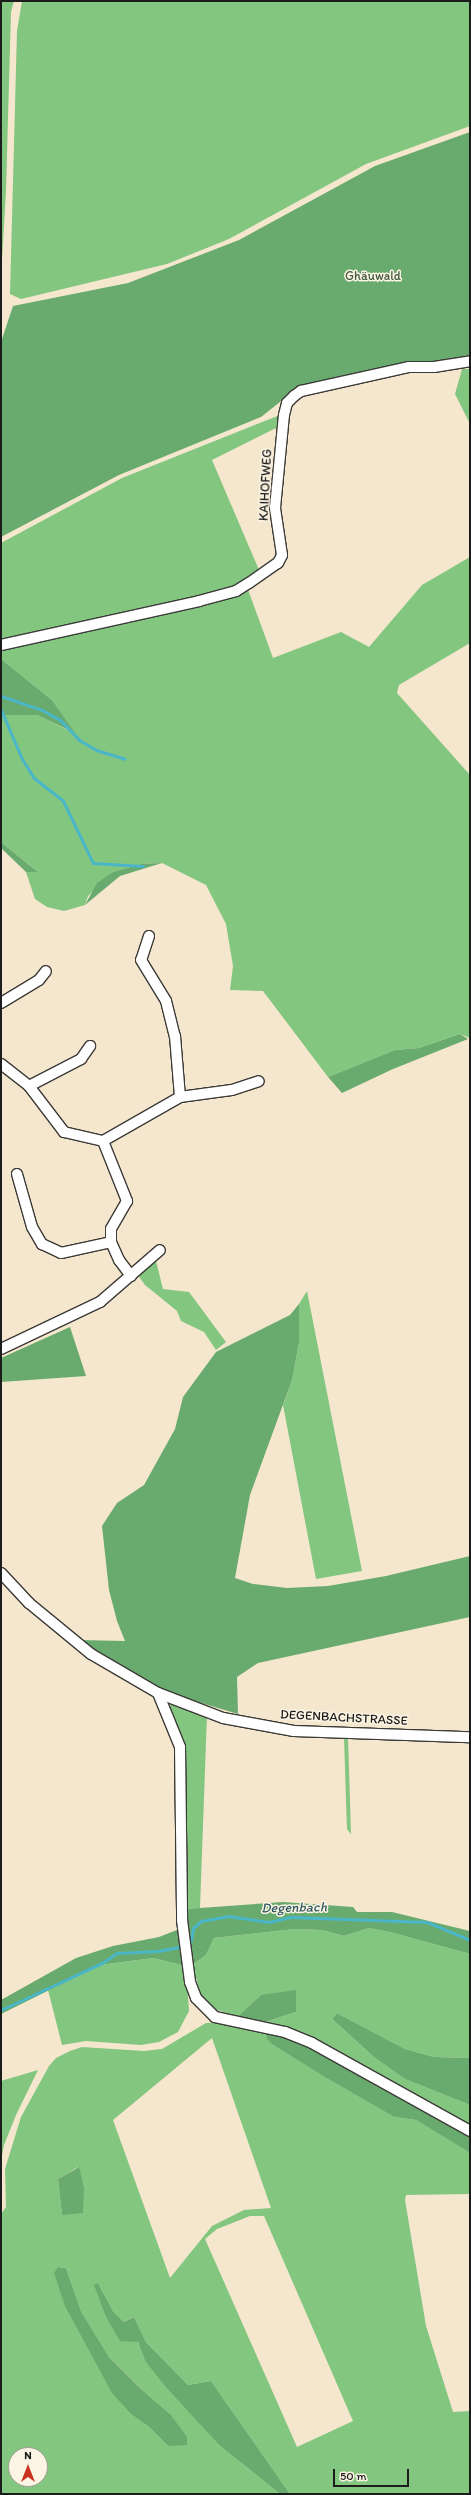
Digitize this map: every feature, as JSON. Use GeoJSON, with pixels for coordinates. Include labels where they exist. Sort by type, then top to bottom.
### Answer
{"type":"FeatureCollection","features":[{"type":"Feature","properties":{"kind":"street","name":"KAIHOFWEG"},"geometry":{"type":"LineString","coordinates":[[1,645],[199,601],[236,591],[278,564],[282,555],[275,508],[284,415],[287,403],[294,396],[301,392],[409,367],[434,367],[470,361]]}},
{"type":"Feature","properties":{"kind":"street"},"geometry":{"type":"LineString","coordinates":[[150,936],[141,960],[166,1001],[175,1036],[180,1097]]}},
{"type":"Feature","properties":{"kind":"street"},"geometry":{"type":"LineString","coordinates":[[1,1002],[39,980],[46,971]]}},
{"type":"Feature","properties":{"kind":"street"},"geometry":{"type":"LineString","coordinates":[[29,1086],[81,1059],[90,1046]]}},
{"type":"Feature","properties":{"kind":"street"},"geometry":{"type":"LineString","coordinates":[[1,1064],[29,1086],[64,1132],[103,1141],[180,1097],[232,1090],[259,1081]]}},
{"type":"Feature","properties":{"kind":"street"},"geometry":{"type":"LineString","coordinates":[[103,1141],[127,1201],[111,1229],[111,1242],[119,1260],[131,1276]]}},
{"type":"Feature","properties":{"kind":"street"},"geometry":{"type":"LineString","coordinates":[[17,1174],[32,1227],[42,1244],[61,1254],[111,1242]]}},
{"type":"Feature","properties":{"kind":"street"},"geometry":{"type":"LineString","coordinates":[[1,1349],[100,1302],[160,1250]]}},
{"type":"Feature","properties":{"kind":"street","name":"DEGENBACHSTRASSE"},"geometry":{"type":"LineString","coordinates":[[1,1573],[28,1603],[91,1654],[158,1693],[224,1718],[294,1731],[470,1737]]}},
{"type":"Feature","properties":{"kind":"street"},"geometry":{"type":"LineString","coordinates":[[158,1693],[180,1747],[182,1920],[190,1982],[196,1998],[215,2017],[285,2032],[312,2043],[470,2131]]}},
{"type":"Feature","properties":{"kind":"green space"},"geometry":{"type":"Polygon","coordinates":[[[1,1],[14,1],[11,12],[6,190],[1,278],[1,1]]]}},
{"type":"Feature","properties":{"kind":"green space"},"geometry":{"type":"Polygon","coordinates":[[[22,1],[470,1],[470,126],[366,164],[229,239],[167,264],[21,299],[10,294],[17,31],[22,1]]]}},
{"type":"Feature","properties":{"kind":"green space","name":"Ghäuwald"},"geometry":{"type":"Polygon","coordinates":[[[470,132],[470,358],[290,394],[261,417],[119,475],[1,537],[1,342],[13,306],[128,283],[239,240],[375,166],[470,132]]]}},
{"type":"Feature","properties":{"kind":"green space"},"geometry":{"type":"Polygon","coordinates":[[[462,369],[470,369],[470,424],[455,394],[462,369]]]}},
{"type":"Feature","properties":{"kind":"green space"},"geometry":{"type":"Polygon","coordinates":[[[280,415],[280,426],[212,460],[259,570],[252,576],[231,588],[205,596],[1,641],[1,543],[122,478],[280,415]]]}},
{"type":"Feature","properties":{"kind":"green space"},"geometry":{"type":"Polygon","coordinates":[[[470,557],[470,643],[399,685],[397,693],[470,775],[470,1038],[460,1034],[419,1048],[395,1050],[328,1077],[263,991],[230,990],[233,966],[226,924],[206,885],[162,863],[141,864],[113,872],[88,896],[85,905],[64,911],[47,907],[35,899],[26,872],[37,871],[1,842],[1,715],[37,715],[74,733],[52,700],[1,659],[1,648],[247,587],[273,658],[341,632],[369,647],[422,585],[470,557]]]}},
{"type":"Feature","properties":{"kind":"green space"},"geometry":{"type":"Polygon","coordinates":[[[1,659],[52,700],[75,733],[37,715],[1,715],[1,659]]]}},
{"type":"Feature","properties":{"kind":"green space"},"geometry":{"type":"Polygon","coordinates":[[[1,842],[38,872],[26,872],[1,848],[1,842]]]}},
{"type":"Feature","properties":{"kind":"green space"},"geometry":{"type":"Polygon","coordinates":[[[162,863],[120,876],[85,905],[97,883],[113,872],[141,864],[162,863]]]}},
{"type":"Feature","properties":{"kind":"green space"},"geometry":{"type":"Polygon","coordinates":[[[460,1034],[468,1039],[393,1069],[342,1093],[328,1077],[395,1050],[419,1048],[460,1034]]]}},
{"type":"Feature","properties":{"kind":"green space"},"geometry":{"type":"Polygon","coordinates":[[[155,1257],[163,1289],[189,1292],[226,1342],[216,1350],[204,1332],[181,1321],[177,1311],[145,1285],[137,1274],[155,1257]]]}},
{"type":"Feature","properties":{"kind":"green space"},"geometry":{"type":"Polygon","coordinates":[[[307,1291],[362,1571],[316,1579],[283,1405],[292,1380],[299,1343],[299,1304],[307,1291]]]}},
{"type":"Feature","properties":{"kind":"green space"},"geometry":{"type":"Polygon","coordinates":[[[299,1304],[299,1343],[292,1380],[250,1495],[235,1578],[253,1584],[287,1588],[328,1586],[386,1576],[470,1556],[470,1617],[258,1663],[237,1677],[238,1714],[155,1689],[83,1646],[79,1640],[125,1641],[117,1621],[109,1590],[102,1526],[117,1503],[144,1485],[175,1429],[183,1397],[216,1352],[290,1315],[299,1304]]]}},
{"type":"Feature","properties":{"kind":"green space"},"geometry":{"type":"Polygon","coordinates":[[[70,1327],[86,1376],[1,1382],[1,1358],[70,1327]]]}},
{"type":"Feature","properties":{"kind":"green space"},"geometry":{"type":"Polygon","coordinates":[[[174,1703],[207,1715],[200,1908],[186,1909],[184,1765],[167,1708],[174,1703]]]}},
{"type":"Feature","properties":{"kind":"green space"},"geometry":{"type":"Polygon","coordinates":[[[344,1738],[348,1739],[351,1834],[347,1829],[344,1738]]]}},
{"type":"Feature","properties":{"kind":"green space"},"geometry":{"type":"Polygon","coordinates":[[[283,1902],[353,1907],[357,1912],[392,1912],[470,1931],[470,1954],[390,1932],[369,1928],[344,1936],[322,1930],[295,1929],[214,1938],[206,1955],[192,1965],[186,1909],[283,1902]]]}},
{"type":"Feature","properties":{"kind":"green space"},"geometry":{"type":"Polygon","coordinates":[[[182,1928],[186,1966],[153,1958],[100,1965],[1,2014],[1,2000],[76,1958],[113,1946],[159,1937],[182,1928]]]}},
{"type":"Feature","properties":{"kind":"green space"},"geometry":{"type":"Polygon","coordinates":[[[369,1928],[390,1932],[470,1954],[470,2058],[434,2057],[405,2049],[337,2013],[332,2019],[375,2058],[405,2079],[470,2105],[470,2128],[296,2030],[265,2022],[296,2012],[261,1995],[237,2017],[212,2008],[201,1995],[192,1965],[206,1955],[214,1938],[295,1929],[322,1930],[344,1936],[369,1928]]]}},
{"type":"Feature","properties":{"kind":"green space"},"geometry":{"type":"Polygon","coordinates":[[[153,1958],[186,1966],[189,2011],[178,2032],[159,2042],[141,2045],[86,2041],[62,2045],[48,1990],[100,1965],[153,1958]]]}},
{"type":"Feature","properties":{"kind":"green space"},"geometry":{"type":"Polygon","coordinates":[[[296,1990],[296,2012],[265,2022],[237,2017],[261,1995],[296,1990]]]}},
{"type":"Feature","properties":{"kind":"green space"},"geometry":{"type":"Polygon","coordinates":[[[337,2013],[405,2049],[434,2057],[470,2058],[470,2105],[405,2079],[375,2058],[332,2019],[337,2013]]]}},
{"type":"Feature","properties":{"kind":"green space"},"geometry":{"type":"Polygon","coordinates":[[[226,2022],[266,2031],[273,2045],[326,2078],[394,2117],[416,2120],[470,2153],[470,2194],[406,2195],[405,2200],[426,2326],[453,2412],[470,2411],[470,2494],[290,2494],[211,2381],[188,2385],[146,2342],[134,2317],[124,2322],[113,2311],[98,2283],[106,2317],[138,2342],[145,2361],[219,2445],[280,2494],[1,2494],[1,2214],[6,2207],[5,2169],[21,2117],[49,2066],[56,2058],[70,2051],[82,2047],[144,2051],[162,2049],[206,2023],[226,2022]],[[212,2038],[113,2120],[170,2278],[212,2226],[244,2210],[271,2208],[212,2038]],[[78,2167],[58,2179],[62,2215],[84,2187],[78,2167]],[[250,2216],[217,2229],[205,2239],[297,2447],[353,2421],[264,2216],[250,2216]],[[58,2267],[132,2415],[149,2427],[168,2446],[170,2414],[140,2388],[109,2357],[81,2311],[66,2268],[58,2267]]]}},
{"type":"Feature","properties":{"kind":"green space"},"geometry":{"type":"Polygon","coordinates":[[[266,2031],[281,2034],[323,2053],[470,2135],[470,2153],[416,2120],[394,2117],[326,2078],[273,2045],[267,2039],[266,2031]]]}},
{"type":"Feature","properties":{"kind":"green space"},"geometry":{"type":"Polygon","coordinates":[[[38,2070],[16,2115],[4,2145],[1,2161],[1,2081],[38,2070]]]}},
{"type":"Feature","properties":{"kind":"green space"},"geometry":{"type":"Polygon","coordinates":[[[79,2167],[84,2187],[83,2213],[62,2215],[58,2179],[79,2167]]]}},
{"type":"Feature","properties":{"kind":"green space"},"geometry":{"type":"Polygon","coordinates":[[[58,2267],[66,2268],[81,2311],[109,2357],[140,2388],[170,2414],[187,2437],[187,2445],[168,2446],[149,2427],[132,2415],[112,2393],[65,2306],[54,2273],[58,2267]]]}},
{"type":"Feature","properties":{"kind":"green space"},"geometry":{"type":"Polygon","coordinates":[[[98,2283],[113,2311],[124,2322],[134,2317],[146,2342],[188,2385],[211,2381],[290,2494],[280,2494],[219,2445],[166,2387],[145,2361],[138,2342],[120,2341],[106,2317],[94,2285],[98,2283]]]}},
{"type":"Feature","properties":{"kind":"waterway"},"geometry":{"type":"LineString","coordinates":[[1,696],[42,710],[60,720],[79,740],[96,750],[125,759]]}},
{"type":"Feature","properties":{"kind":"waterway"},"geometry":{"type":"LineString","coordinates":[[1,710],[22,759],[34,778],[63,801],[93,863],[143,866]]}},
{"type":"Feature","properties":{"kind":"waterway","name":"Degenbach"},"geometry":{"type":"LineString","coordinates":[[187,1943],[191,1940],[193,1928],[201,1921],[228,1916],[269,1922],[291,1917],[427,1922],[470,1940]]}},
{"type":"Feature","properties":{"kind":"waterway","name":"Degenbach"},"geometry":{"type":"LineString","coordinates":[[1,2010],[102,1963],[117,1953],[158,1951],[183,1946]]}}]}
